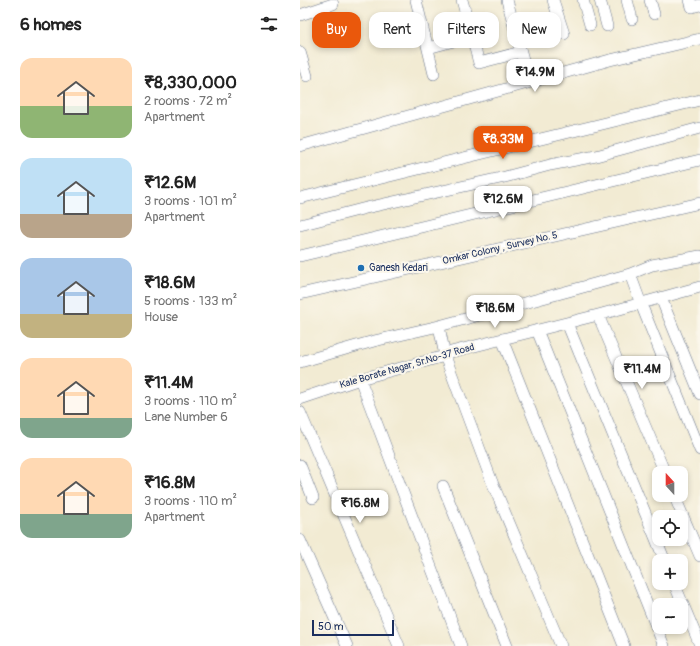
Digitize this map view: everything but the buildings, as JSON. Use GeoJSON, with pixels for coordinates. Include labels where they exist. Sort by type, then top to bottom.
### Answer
{"type":"FeatureCollection","features":[{"type":"Feature","properties":{"kind":"street"},"geometry":{"type":"LineString","coordinates":[[416,0],[434,74]]}},
{"type":"Feature","properties":{"kind":"street"},"geometry":{"type":"LineString","coordinates":[[462,0],[465,12]]}},
{"type":"Feature","properties":{"kind":"street"},"geometry":{"type":"LineString","coordinates":[[508,0],[529,82]]}},
{"type":"Feature","properties":{"kind":"street"},"geometry":{"type":"LineString","coordinates":[[553,0],[564,34]]}},
{"type":"Feature","properties":{"kind":"street"},"geometry":{"type":"LineString","coordinates":[[583,0],[590,25]]}},
{"type":"Feature","properties":{"kind":"street"},"geometry":{"type":"LineString","coordinates":[[600,0],[607,26]]}},
{"type":"Feature","properties":{"kind":"street"},"geometry":{"type":"LineString","coordinates":[[626,0],[632,19]]}},
{"type":"Feature","properties":{"kind":"street"},"geometry":{"type":"LineString","coordinates":[[650,0],[654,14]]}},
{"type":"Feature","properties":{"kind":"street"},"geometry":{"type":"LineString","coordinates":[[690,0],[692,7],[700,5]]}},
{"type":"Feature","properties":{"kind":"street"},"geometry":{"type":"LineString","coordinates":[[300,15],[333,4]]}},
{"type":"Feature","properties":{"kind":"street"},"geometry":{"type":"LineString","coordinates":[[300,146],[610,60],[700,39]]}},
{"type":"Feature","properties":{"kind":"street"},"geometry":{"type":"LineString","coordinates":[[428,48],[433,47]]}},
{"type":"Feature","properties":{"kind":"street"},"geometry":{"type":"LineString","coordinates":[[475,48],[479,64],[521,52]]}},
{"type":"Feature","properties":{"kind":"street"},"geometry":{"type":"LineString","coordinates":[[300,52],[307,76]]}},
{"type":"Feature","properties":{"kind":"street"},"geometry":{"type":"LineString","coordinates":[[300,198],[700,100]]}},
{"type":"Feature","properties":{"kind":"street"},"geometry":{"type":"LineString","coordinates":[[300,225],[550,165],[596,156],[700,128]]}},
{"type":"Feature","properties":{"kind":"street"},"geometry":{"type":"LineString","coordinates":[[300,256],[700,160]]}},
{"type":"Feature","properties":{"kind":"street","name":"Omkar Colony , Survey No. 5"},"geometry":{"type":"LineString","coordinates":[[300,294],[700,202]]}},
{"type":"Feature","properties":{"kind":"street"},"geometry":{"type":"LineString","coordinates":[[300,362],[374,341],[439,326],[630,274],[652,265],[700,256]]}},
{"type":"Feature","properties":{"kind":"street"},"geometry":{"type":"LineString","coordinates":[[630,274],[700,450]]}},
{"type":"Feature","properties":{"kind":"street","name":"Kale Borate Nagar, Sr.No-37 Road"},"geometry":{"type":"LineString","coordinates":[[300,399],[360,379],[445,356],[447,353],[641,304],[700,287]]}},
{"type":"Feature","properties":{"kind":"street"},"geometry":{"type":"LineString","coordinates":[[661,298],[700,394]]}},
{"type":"Feature","properties":{"kind":"street"},"geometry":{"type":"LineString","coordinates":[[598,315],[662,466]]}},
{"type":"Feature","properties":{"kind":"street"},"geometry":{"type":"LineString","coordinates":[[567,323],[662,554]]}},
{"type":"Feature","properties":{"kind":"street"},"geometry":{"type":"LineString","coordinates":[[439,326],[445,356],[492,482],[561,646]]}},
{"type":"Feature","properties":{"kind":"street"},"geometry":{"type":"LineString","coordinates":[[537,330],[664,646]]}},
{"type":"Feature","properties":{"kind":"street"},"geometry":{"type":"LineString","coordinates":[[502,339],[624,646]]}},
{"type":"Feature","properties":{"kind":"street"},"geometry":{"type":"LineString","coordinates":[[360,379],[462,646]]}},
{"type":"Feature","properties":{"kind":"street"},"geometry":{"type":"LineString","coordinates":[[300,412],[399,646]]}},
{"type":"Feature","properties":{"kind":"street"},"geometry":{"type":"LineString","coordinates":[[300,465],[313,498]]}},
{"type":"Feature","properties":{"kind":"street"},"geometry":{"type":"LineString","coordinates":[[443,486],[507,646]]}},
{"type":"Feature","properties":{"kind":"street"},"geometry":{"type":"LineString","coordinates":[[677,502],[700,556]]}},
{"type":"Feature","properties":{"kind":"street"},"geometry":{"type":"LineString","coordinates":[[300,540],[347,646]]}},
{"type":"Feature","properties":{"kind":"street"},"geometry":{"type":"LineString","coordinates":[[677,590],[700,645]]}},
{"type":"Feature","properties":{"kind":"place","name":"Ganesh Kedari"},"geometry":{"type":"Point","coordinates":[361,268]}}]}
